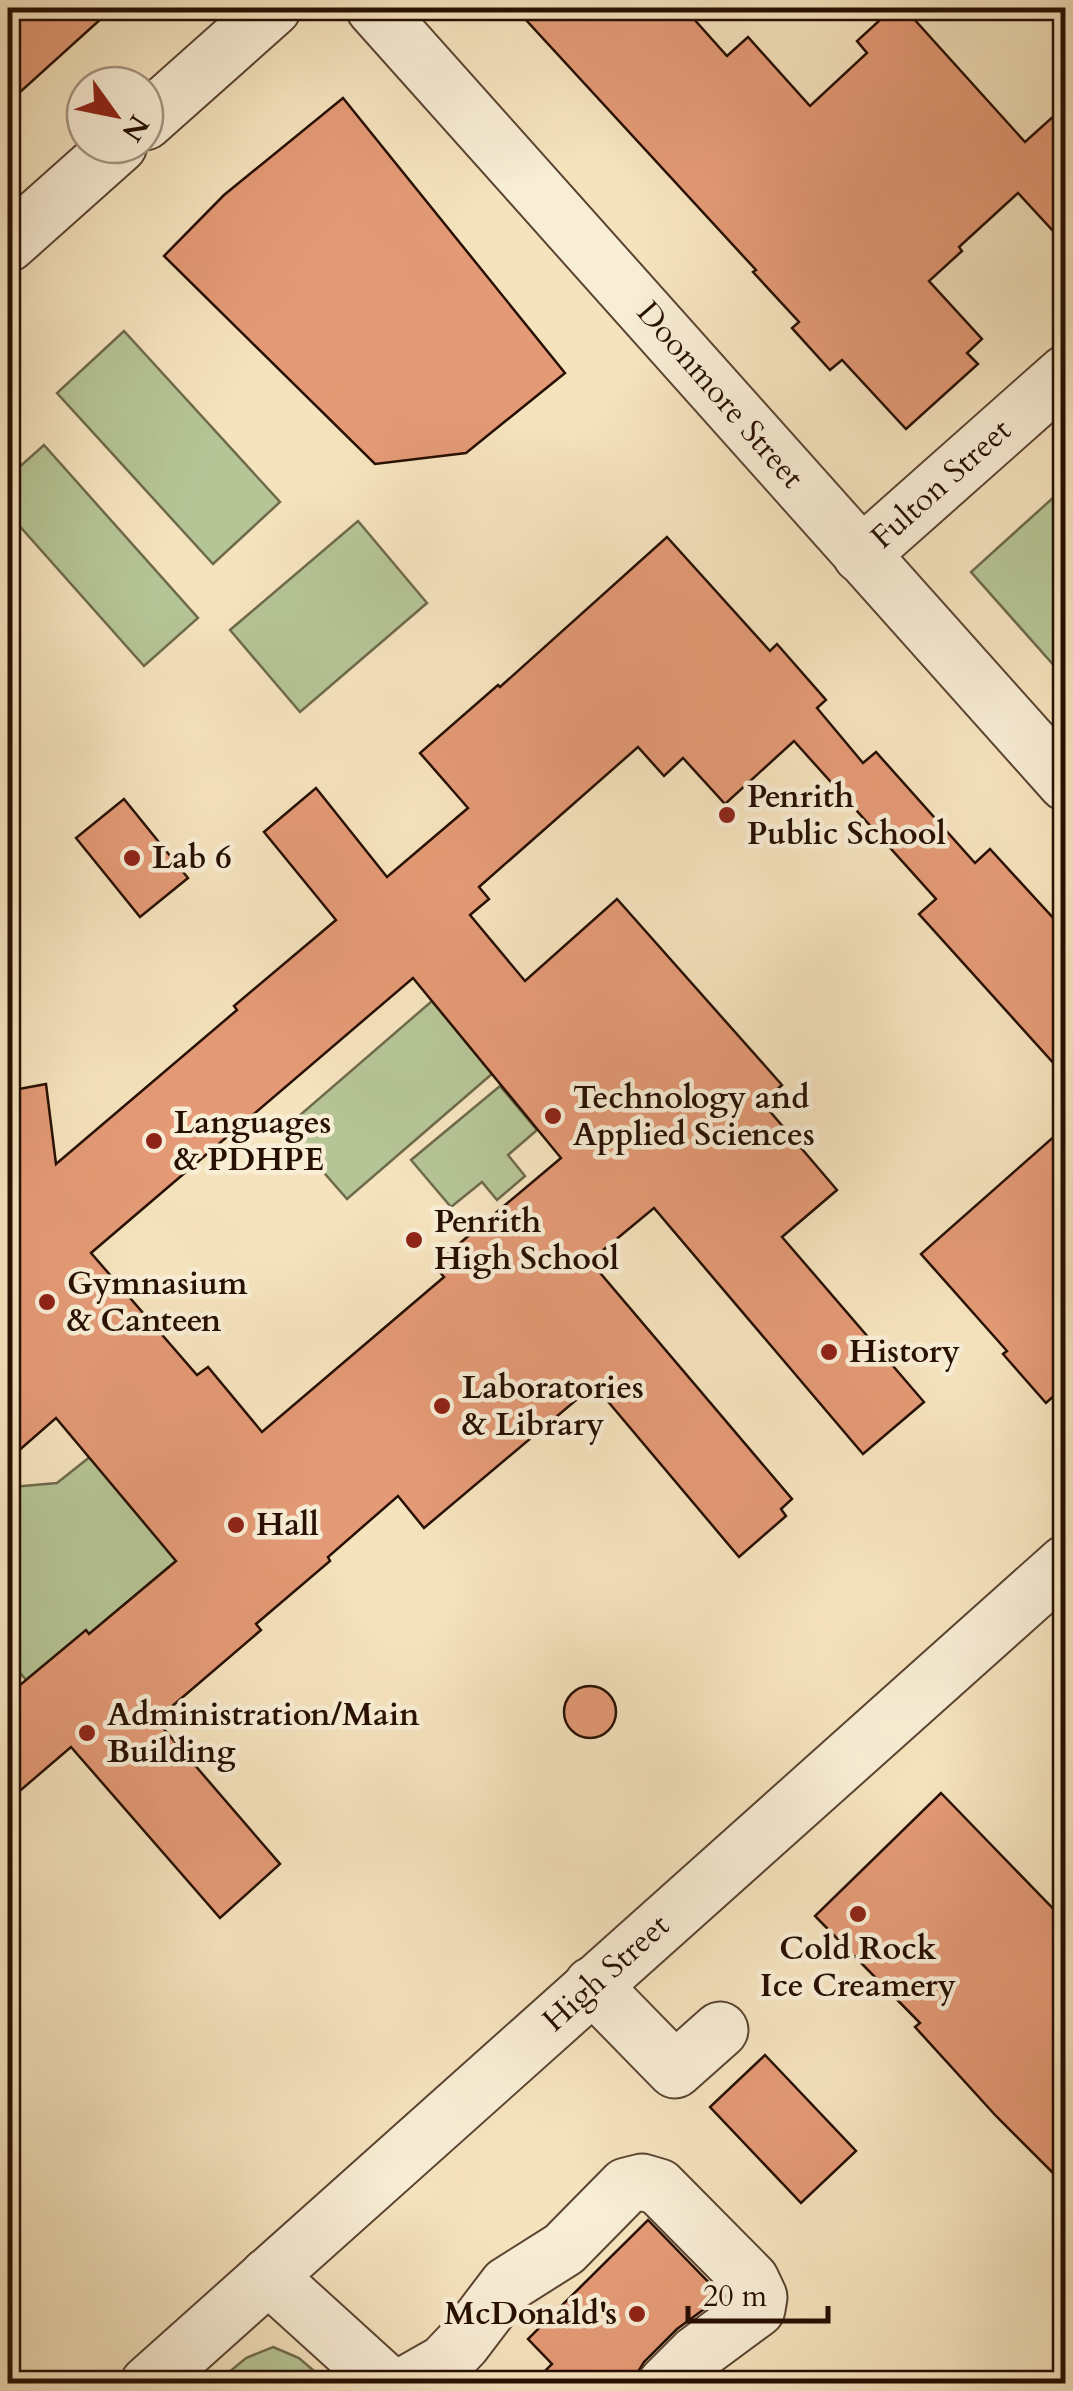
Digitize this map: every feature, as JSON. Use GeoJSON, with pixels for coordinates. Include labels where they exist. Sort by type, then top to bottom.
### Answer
{"type":"FeatureCollection","features":[{"type":"Feature","properties":{"kind":"street"},"geometry":{"type":"LineString","coordinates":[[165,104],[273,8]]}},
{"type":"Feature","properties":{"kind":"street","name":"Doonmore Street"},"geometry":{"type":"LineString","coordinates":[[374,8],[1066,783]]}},
{"type":"Feature","properties":{"kind":"street"},"geometry":{"type":"LineString","coordinates":[[8,244],[97,165]]}},
{"type":"Feature","properties":{"kind":"street","name":"Fulton Street"},"geometry":{"type":"LineString","coordinates":[[861,555],[1066,373]]}},
{"type":"Feature","properties":{"kind":"street","name":"High Street"},"geometry":{"type":"LineString","coordinates":[[148,2384],[1066,1563]]}},
{"type":"Feature","properties":{"kind":"street"},"geometry":{"type":"LineString","coordinates":[[592,1985],[674,2070],[720,2030]]}},
{"type":"Feature","properties":{"kind":"street"},"geometry":{"type":"LineString","coordinates":[[407,2384],[444,2362],[463,2343],[506,2284],[564,2249],[626,2186],[642,2182],[659,2187],[751,2280],[758,2297],[758,2309],[696,2354],[666,2384]]}},
{"type":"Feature","properties":{"kind":"street"},"geometry":{"type":"LineString","coordinates":[[268,2276],[387,2384]]}},
{"type":"Feature","properties":{"kind":"green space"},"geometry":{"type":"Polygon","coordinates":[[[124,331],[280,502],[213,564],[57,393],[124,331]]]}},
{"type":"Feature","properties":{"kind":"green space"},"geometry":{"type":"Polygon","coordinates":[[[44,445],[198,618],[144,666],[8,513],[8,477],[44,445]]]}},
{"type":"Feature","properties":{"kind":"green space"},"geometry":{"type":"Polygon","coordinates":[[[1065,487],[1065,678],[971,572],[1065,487]]]}},
{"type":"Feature","properties":{"kind":"green space"},"geometry":{"type":"Polygon","coordinates":[[[358,521],[427,603],[300,712],[230,630],[358,521]]]}},
{"type":"Feature","properties":{"kind":"green space"},"geometry":{"type":"Polygon","coordinates":[[[432,1001],[493,1073],[347,1199],[285,1128],[432,1001]]]}},
{"type":"Feature","properties":{"kind":"green space"},"geometry":{"type":"Polygon","coordinates":[[[500,1086],[537,1130],[508,1155],[525,1176],[497,1200],[482,1182],[451,1207],[411,1160],[500,1086]]]}},
{"type":"Feature","properties":{"kind":"green space"},"geometry":{"type":"Polygon","coordinates":[[[91,1456],[176,1561],[89,1634],[85,1631],[26,1680],[8,1658],[8,1490],[57,1483],[91,1456]]]}},
{"type":"Feature","properties":{"kind":"green space"},"geometry":{"type":"Polygon","coordinates":[[[273,2347],[299,2358],[328,2383],[216,2383],[246,2358],[273,2347]]]}},
{"type":"Feature","properties":{"kind":"building"},"geometry":{"type":"Polygon","coordinates":[[[8,8],[113,8],[8,103],[8,8]]]}},
{"type":"Feature","properties":{"kind":"building"},"geometry":{"type":"Polygon","coordinates":[[[515,8],[684,8],[727,56],[748,37],[810,106],[867,53],[857,41],[893,8],[904,8],[1025,142],[1066,105],[1066,245],[1018,193],[959,247],[962,251],[929,281],[982,339],[967,353],[978,364],[906,429],[842,360],[830,370],[792,328],[799,322],[753,272],[756,270],[515,8]]]}},
{"type":"Feature","properties":{"kind":"building"},"geometry":{"type":"Polygon","coordinates":[[[343,98],[565,373],[466,453],[375,464],[164,256],[224,195],[343,98]]]}},
{"type":"Feature","properties":{"kind":"building"},"geometry":{"type":"Polygon","coordinates":[[[667,537],[770,651],[777,644],[826,700],[817,708],[863,763],[876,752],[975,863],[990,849],[1066,932],[1066,1077],[919,914],[936,899],[794,741],[725,804],[683,758],[664,776],[638,747],[479,887],[489,899],[470,915],[525,981],[617,899],[782,1085],[762,1102],[837,1190],[782,1237],[924,1402],[863,1454],[654,1208],[590,1261],[792,1499],[781,1509],[786,1516],[739,1557],[594,1385],[424,1528],[398,1496],[256,1624],[261,1630],[156,1720],[280,1864],[220,1918],[71,1747],[8,1801],[8,1695],[176,1561],[56,1418],[8,1460],[8,1091],[46,1084],[56,1164],[336,920],[264,832],[316,788],[387,877],[468,808],[420,753],[667,537]],[[413,978],[91,1253],[197,1375],[208,1367],[262,1432],[444,1277],[434,1265],[561,1158],[413,978]]]}},
{"type":"Feature","properties":{"kind":"building","name":"Lab 6"},"geometry":{"type":"Polygon","coordinates":[[[124,799],[188,878],[140,917],[76,838],[124,799]]]}},
{"type":"Feature","properties":{"kind":"building"},"geometry":{"type":"Polygon","coordinates":[[[1066,1126],[1066,1385],[1046,1403],[1003,1354],[1007,1351],[921,1254],[1066,1126]]]}},
{"type":"Feature","properties":{"kind":"building"},"geometry":{"type":"Polygon","coordinates":[[[590,1686],[608,1694],[616,1712],[608,1730],[590,1738],[572,1730],[564,1712],[572,1694],[590,1686]]]}},
{"type":"Feature","properties":{"kind":"building"},"geometry":{"type":"Polygon","coordinates":[[[941,1793],[1066,1922],[1066,2186],[915,2027],[920,2023],[815,1916],[941,1793]]]}},
{"type":"Feature","properties":{"kind":"building"},"geometry":{"type":"Polygon","coordinates":[[[765,2055],[856,2151],[801,2203],[710,2107],[765,2055]]]}},
{"type":"Feature","properties":{"kind":"building"},"geometry":{"type":"Polygon","coordinates":[[[648,2220],[722,2296],[677,2329],[644,2362],[636,2375],[636,2384],[532,2384],[552,2364],[528,2339],[648,2220]]]}},
{"type":"Feature","properties":{"kind":"place","name":"Penrith Public School"},"geometry":{"type":"Point","coordinates":[727,815]}},
{"type":"Feature","properties":{"kind":"place","name":"Lab 6"},"geometry":{"type":"Point","coordinates":[132,858]}},
{"type":"Feature","properties":{"kind":"place","name":"Technology and Applied Sciences"},"geometry":{"type":"Point","coordinates":[553,1116]}},
{"type":"Feature","properties":{"kind":"place","name":"Languages & PDHPE"},"geometry":{"type":"Point","coordinates":[154,1141]}},
{"type":"Feature","properties":{"kind":"place","name":"Penrith High School"},"geometry":{"type":"Point","coordinates":[414,1240]}},
{"type":"Feature","properties":{"kind":"place","name":"Gymnasium & Canteen"},"geometry":{"type":"Point","coordinates":[47,1302]}},
{"type":"Feature","properties":{"kind":"place","name":"History"},"geometry":{"type":"Point","coordinates":[829,1352]}},
{"type":"Feature","properties":{"kind":"place","name":"Laboratories & Library"},"geometry":{"type":"Point","coordinates":[442,1406]}},
{"type":"Feature","properties":{"kind":"place","name":"Hall"},"geometry":{"type":"Point","coordinates":[236,1525]}},
{"type":"Feature","properties":{"kind":"place","name":"Administration/Main Building"},"geometry":{"type":"Point","coordinates":[87,1733]}},
{"type":"Feature","properties":{"kind":"place","name":"Cold Rock Ice Creamery"},"geometry":{"type":"Point","coordinates":[858,1914]}},
{"type":"Feature","properties":{"kind":"place","name":"McDonald's"},"geometry":{"type":"Point","coordinates":[637,2314]}}]}
